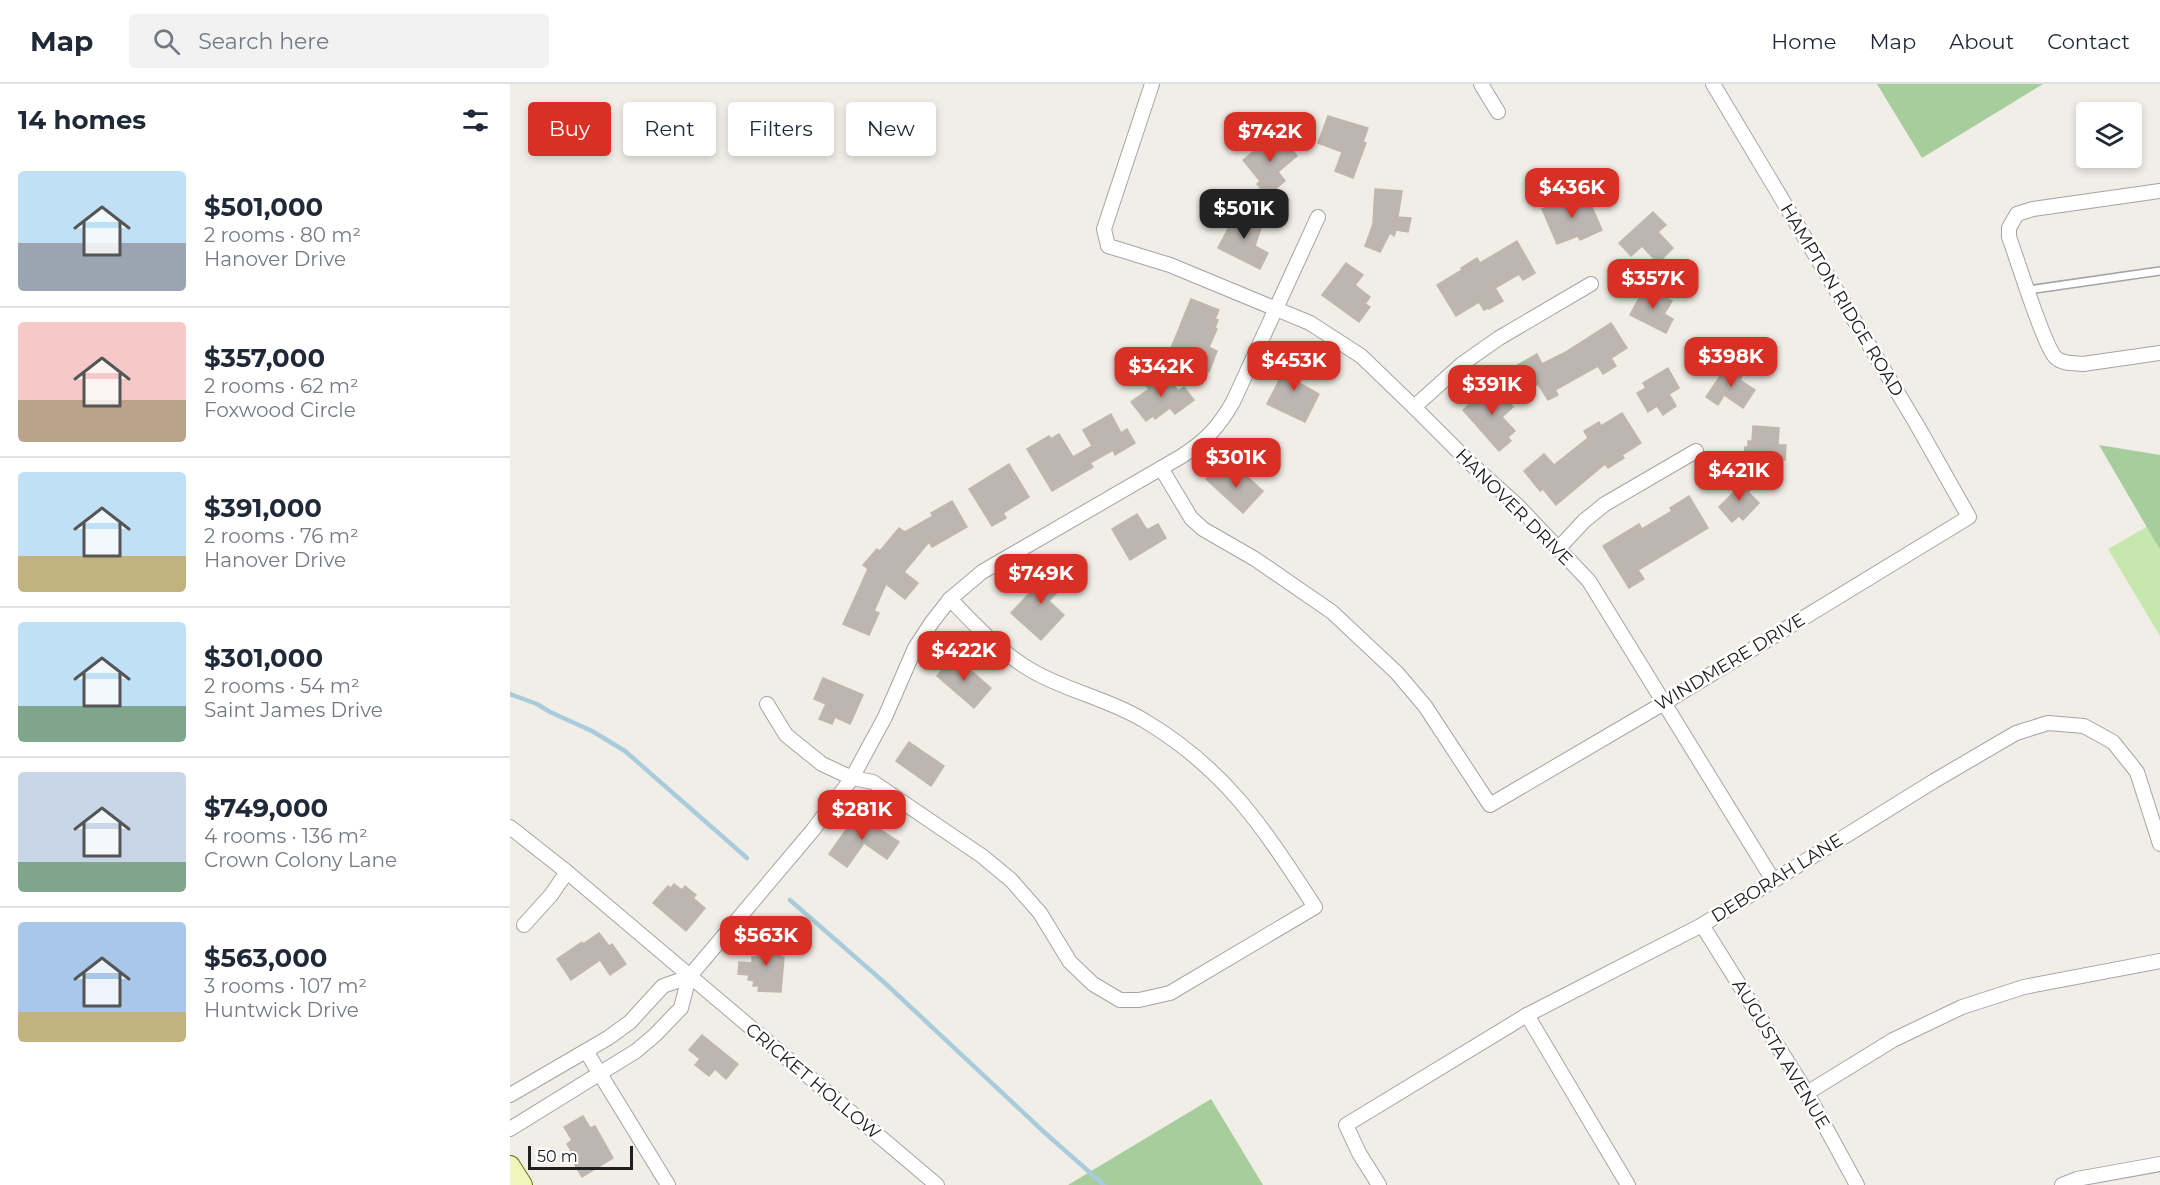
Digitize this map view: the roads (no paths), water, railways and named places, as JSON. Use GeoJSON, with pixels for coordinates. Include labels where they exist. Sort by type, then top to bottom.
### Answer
{"type":"FeatureCollection","features":[{"type":"Feature","properties":{"kind":"street","name":"HANOVER DRIVE"},"geometry":{"type":"LineString","coordinates":[[1152,84],[1104,229],[1108,246],[1170,265],[1310,323],[1361,356],[1470,463],[1517,505],[1589,581],[1773,880]]}},
{"type":"Feature","properties":{"kind":"street"},"geometry":{"type":"LineString","coordinates":[[1481,84],[1498,112]]}},
{"type":"Feature","properties":{"kind":"street","name":"HAMPTON RIDGE ROAD"},"geometry":{"type":"LineString","coordinates":[[1713,84],[1917,425],[1969,517]]}},
{"type":"Feature","properties":{"kind":"street"},"geometry":{"type":"LineString","coordinates":[[2160,191],[2032,209],[2017,214],[2012,220],[2009,237],[2046,342],[2057,359],[2083,364],[2160,353]]}},
{"type":"Feature","properties":{"kind":"street"},"geometry":{"type":"LineString","coordinates":[[510,1129],[636,1051],[681,1008],[689,977],[813,830],[852,778],[885,717],[915,648],[950,599],[982,572],[1161,468],[1203,442],[1215,430],[1233,402],[1318,217]]}},
{"type":"Feature","properties":{"kind":"street"},"geometry":{"type":"LineString","coordinates":[[1414,407],[1462,364],[1499,338],[1591,284]]}},
{"type":"Feature","properties":{"kind":"street"},"geometry":{"type":"LineString","coordinates":[[1558,549],[1584,521],[1605,504],[1696,451]]}},
{"type":"Feature","properties":{"kind":"street","name":"WINDMERE DRIVE"},"geometry":{"type":"LineString","coordinates":[[1161,468],[1191,518],[1203,529],[1255,559],[1332,612],[1397,673],[1425,706],[1490,805],[1664,703],[1969,517]]}},
{"type":"Feature","properties":{"kind":"street"},"geometry":{"type":"LineString","coordinates":[[767,704],[786,735],[822,764],[852,778],[873,782],[982,856],[1011,880],[1040,913],[1070,962],[1093,984],[1120,1000],[1139,1000],[1170,993],[1315,907],[1250,811],[1207,766],[1143,719],[1118,706],[1053,681],[1023,665],[992,640],[950,599]]}},
{"type":"Feature","properties":{"kind":"street","name":"DEBORAH LANE"},"geometry":{"type":"LineString","coordinates":[[1379,1185],[1359,1153],[1346,1125],[1527,1015],[1702,926],[1773,880],[2016,733],[2048,723],[2084,726],[2113,742],[2137,771],[2150,806],[2160,844]]}},
{"type":"Feature","properties":{"kind":"street","name":"CRICKET HOLLOW"},"geometry":{"type":"LineString","coordinates":[[510,827],[567,872],[937,1185]]}},
{"type":"Feature","properties":{"kind":"street"},"geometry":{"type":"LineString","coordinates":[[524,925],[567,872]]}},
{"type":"Feature","properties":{"kind":"street","name":"AUGUSTA AVENUE"},"geometry":{"type":"LineString","coordinates":[[1702,926],[1807,1093],[1857,1185]]}},
{"type":"Feature","properties":{"kind":"street"},"geometry":{"type":"LineString","coordinates":[[1807,1093],[1893,1040],[1962,1007],[2024,987],[2160,961]]}},
{"type":"Feature","properties":{"kind":"street"},"geometry":{"type":"LineString","coordinates":[[510,1095],[586,1051],[630,1022],[663,986],[689,977]]}},
{"type":"Feature","properties":{"kind":"street"},"geometry":{"type":"LineString","coordinates":[[1527,1015],[1628,1185]]}},
{"type":"Feature","properties":{"kind":"street"},"geometry":{"type":"LineString","coordinates":[[586,1051],[668,1185]]}},
{"type":"Feature","properties":{"kind":"street"},"geometry":{"type":"LineString","coordinates":[[2062,1185],[2077,1179],[2160,1164]]}},
{"type":"Feature","properties":{"kind":"street"},"geometry":{"type":"LineString","coordinates":[[510,1166],[522,1185]]}},
{"type":"Feature","properties":{"kind":"lane"},"geometry":{"type":"LineString","coordinates":[[2028,290],[2160,271]]}},
{"type":"Feature","properties":{"kind":"waterway"},"geometry":{"type":"LineString","coordinates":[[510,694],[537,704],[592,731],[625,751],[747,858]]}},
{"type":"Feature","properties":{"kind":"waterway"},"geometry":{"type":"LineString","coordinates":[[790,900],[886,984],[1104,1185]]}}]}
